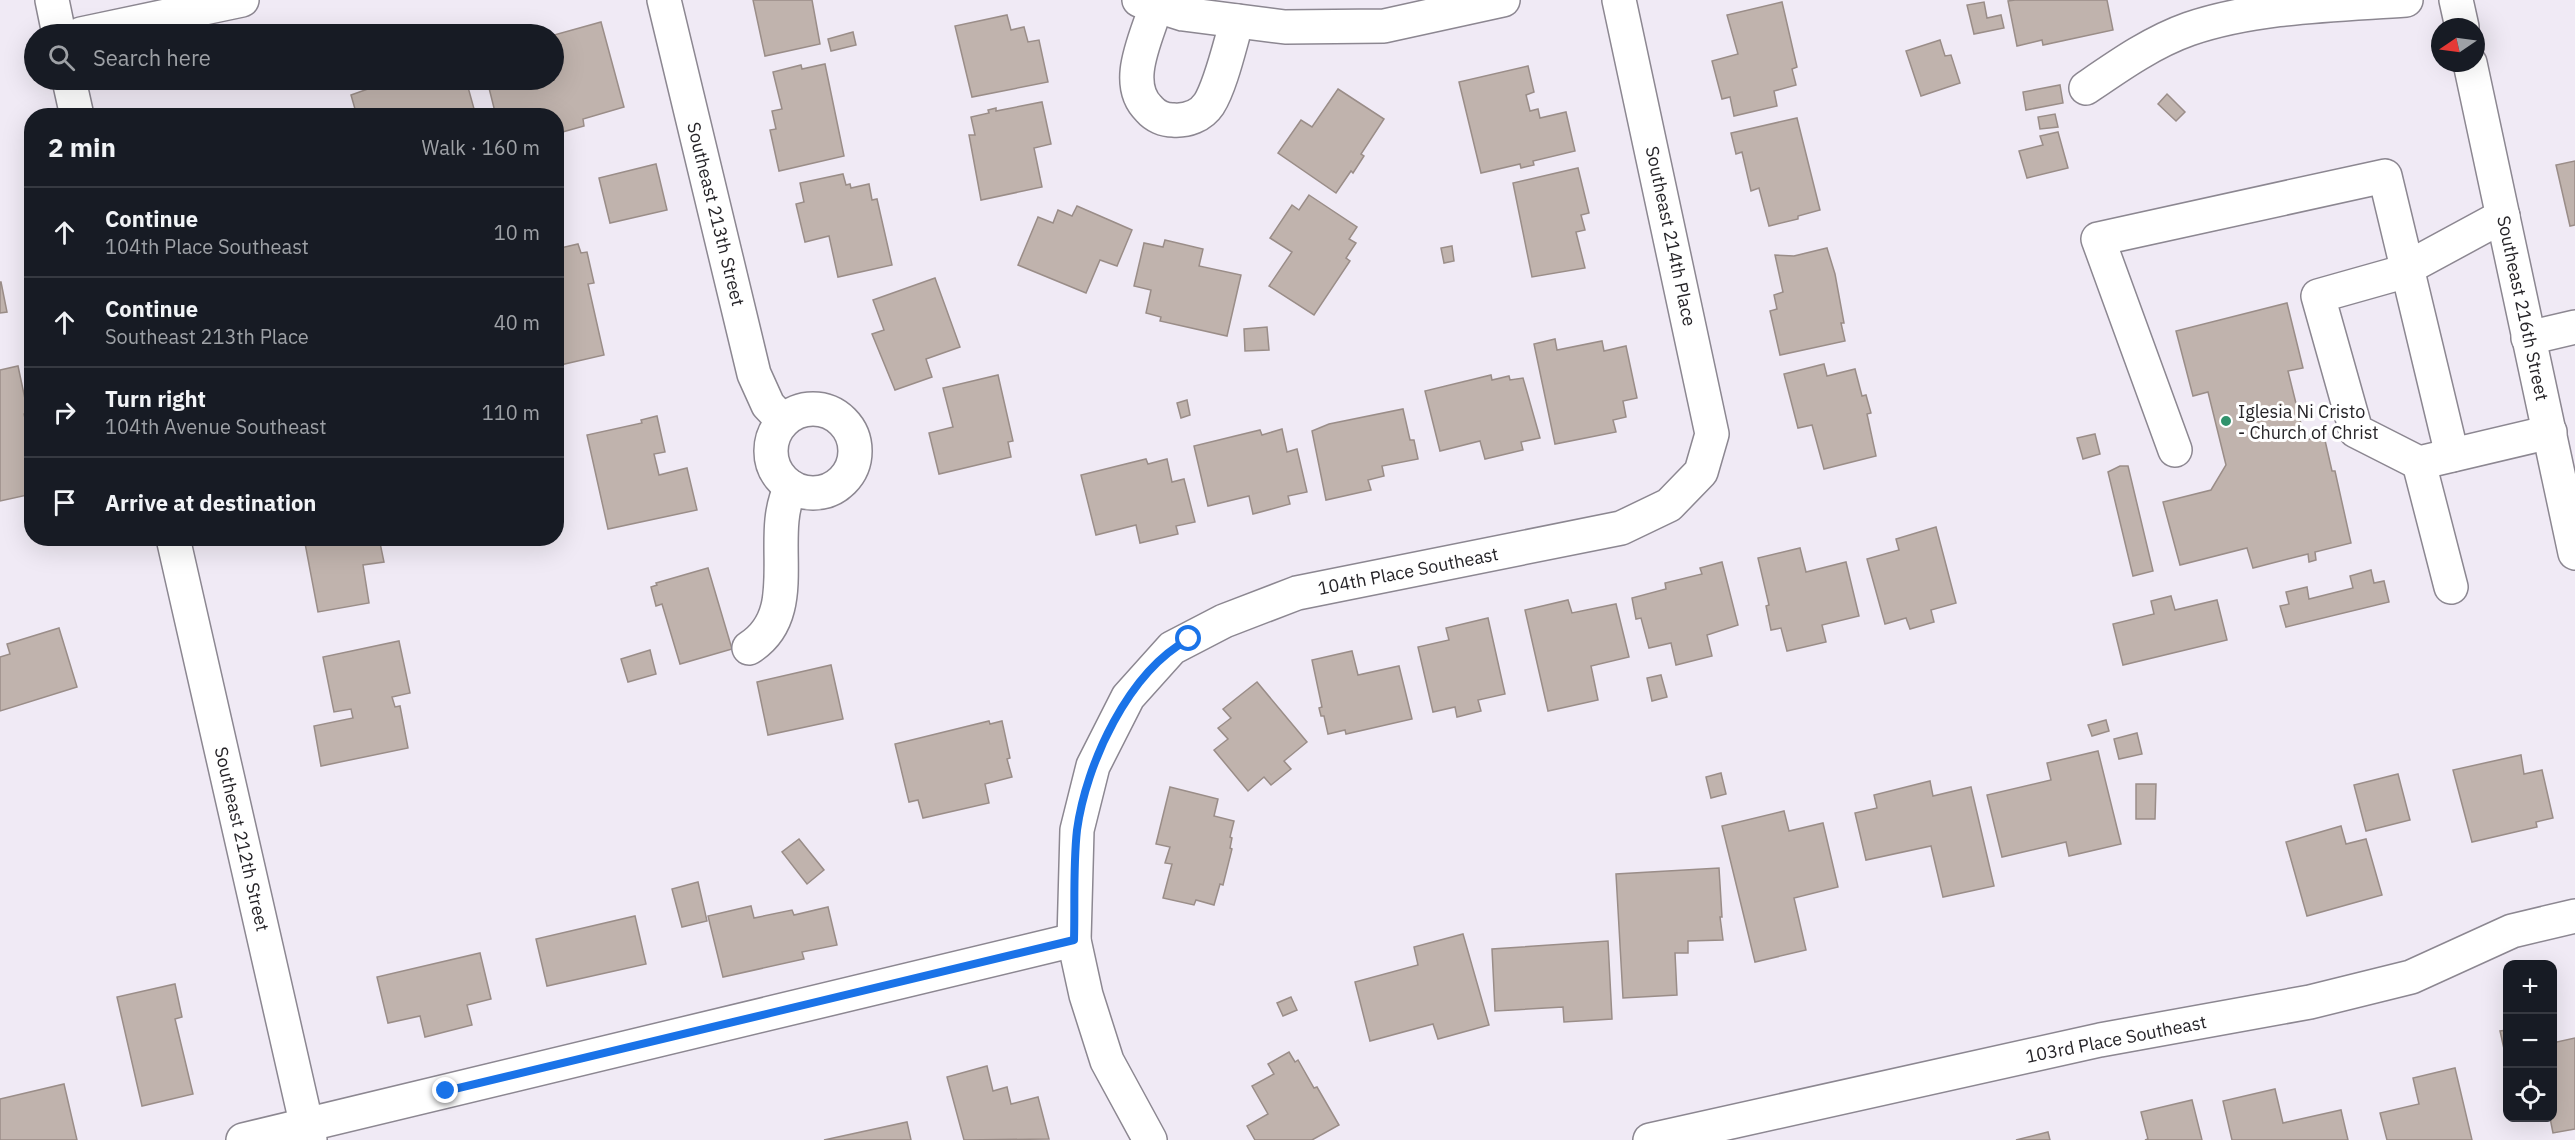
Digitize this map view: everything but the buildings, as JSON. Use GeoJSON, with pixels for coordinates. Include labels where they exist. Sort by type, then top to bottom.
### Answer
{"type":"FeatureCollection","features":[{"type":"Feature","properties":{"kind":"street"},"geometry":{"type":"LineString","coordinates":[[52,0],[57,24]]}},
{"type":"Feature","properties":{"kind":"street"},"geometry":{"type":"LineString","coordinates":[[128,24],[242,0]]}},
{"type":"Feature","properties":{"kind":"street","name":"Southeast 213th Street"},"geometry":{"type":"LineString","coordinates":[[664,0],[754,374],[768,405],[783,421]]}},
{"type":"Feature","properties":{"kind":"street"},"geometry":{"type":"LineString","coordinates":[[1237,21],[1209,104],[1197,115],[1182,120],[1167,120],[1153,114],[1142,102],[1136,87],[1147,3],[1183,14],[1285,27],[1384,26],[1503,0]]}},
{"type":"Feature","properties":{"kind":"street","name":"Southeast 214th Place"},"geometry":{"type":"LineString","coordinates":[[1619,0],[1712,434],[1701,472]]}},
{"type":"Feature","properties":{"kind":"street"},"geometry":{"type":"LineString","coordinates":[[2086,88],[2133,57],[2187,30],[2207,24],[2300,8],[2406,0]]}},
{"type":"Feature","properties":{"kind":"street"},"geometry":{"type":"LineString","coordinates":[[2456,0],[2460,18]]}},
{"type":"Feature","properties":{"kind":"street","name":"Southeast 216th Street"},"geometry":{"type":"LineString","coordinates":[[2472,72],[2575,553]]}},
{"type":"Feature","properties":{"kind":"street"},"geometry":{"type":"LineString","coordinates":[[71,90],[75,108]]}},
{"type":"Feature","properties":{"kind":"street"},"geometry":{"type":"LineString","coordinates":[[2175,450],[2098,239],[2385,177],[2452,455]]}},
{"type":"Feature","properties":{"kind":"street"},"geometry":{"type":"LineString","coordinates":[[2503,216],[2396,274],[2319,296],[2356,431],[2420,463],[2550,432]]}},
{"type":"Feature","properties":{"kind":"street"},"geometry":{"type":"LineString","coordinates":[[2529,338],[2575,327]]}},
{"type":"Feature","properties":{"kind":"street"},"geometry":{"type":"LineString","coordinates":[[809,408],[823,410],[836,416],[847,426],[853,439],[855,453],[848,473],[832,488],[819,493],[804,492],[791,487],[781,479],[774,468],[771,456],[771,443],[783,421],[809,408]]}},
{"type":"Feature","properties":{"kind":"street"},"geometry":{"type":"LineString","coordinates":[[2420,463],[2451,587]]}},
{"type":"Feature","properties":{"kind":"street","name":"104th Place Southeast"},"geometry":{"type":"LineString","coordinates":[[1150,1140],[1107,1061],[1086,994],[1074,940],[1077,830],[1093,766],[1128,697],[1172,648],[1224,621],[1297,593],[1621,528],[1669,505],[1701,472]]}},
{"type":"Feature","properties":{"kind":"street"},"geometry":{"type":"LineString","coordinates":[[749,648],[762,640],[772,627],[779,605],[782,572],[781,516],[791,487]]}},
{"type":"Feature","properties":{"kind":"street","name":"Southeast 212th Street"},"geometry":{"type":"LineString","coordinates":[[175,546],[308,1132]]}},
{"type":"Feature","properties":{"kind":"street","name":"103rd Place Southeast"},"geometry":{"type":"LineString","coordinates":[[1650,1140],[2100,1040],[2310,1002],[2411,977],[2512,931],[2575,916]]}},
{"type":"Feature","properties":{"kind":"street"},"geometry":{"type":"LineString","coordinates":[[243,1140],[308,1132],[1074,940]]}},
{"type":"Feature","properties":{"kind":"place","name":"Iglesia Ni Cristo - Church of Christ"},"geometry":{"type":"Point","coordinates":[2226,421]}},
{"type":"Feature","properties":{"kind":"route"},"geometry":{"type":"LineString","coordinates":[[446,1091],[1074,940],[1077,830],[1093,766],[1128,697],[1172,648],[1189,639]]}}]}
